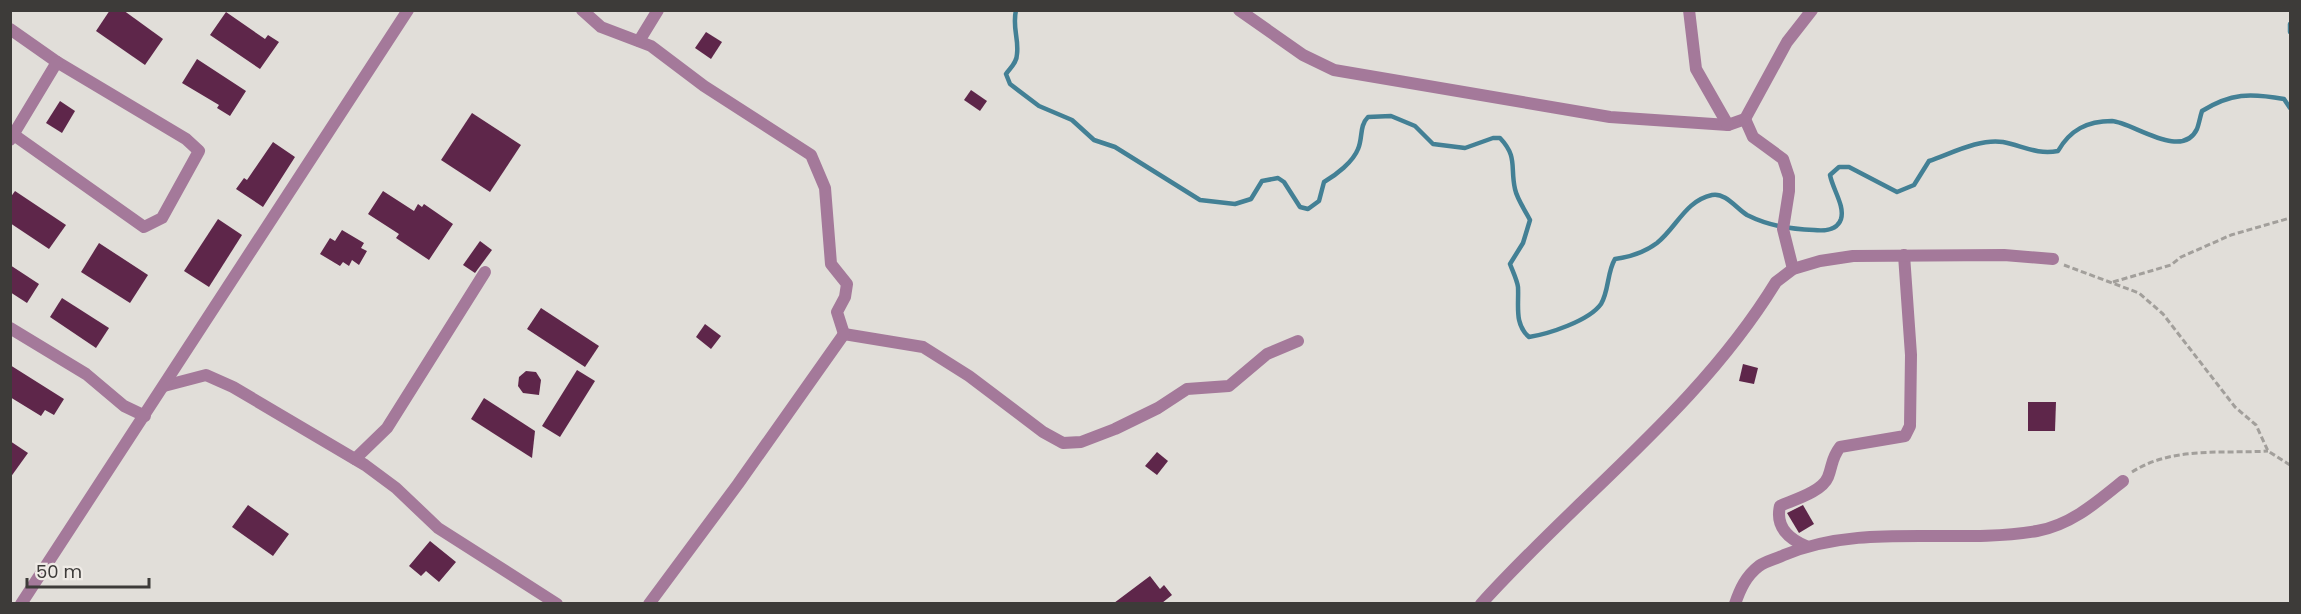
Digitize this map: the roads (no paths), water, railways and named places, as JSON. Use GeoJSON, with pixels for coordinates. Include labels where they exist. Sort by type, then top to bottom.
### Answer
{"type":"FeatureCollection","features":[{"type":"Feature","properties":{"kind":"street"},"geometry":{"type":"LineString","coordinates":[[21,603],[165,386],[408,10]]}},
{"type":"Feature","properties":{"kind":"street"},"geometry":{"type":"LineString","coordinates":[[582,10],[601,27],[651,46],[704,86],[811,155],[825,188],[831,264],[847,284],[845,297],[837,312],[844,334]]}},
{"type":"Feature","properties":{"kind":"street"},"geometry":{"type":"LineString","coordinates":[[639,41],[658,10]]}},
{"type":"Feature","properties":{"kind":"street"},"geometry":{"type":"LineString","coordinates":[[1239,10],[1303,55],[1334,70],[1610,117],[1728,125],[1745,119],[1787,42],[1812,10]]}},
{"type":"Feature","properties":{"kind":"street"},"geometry":{"type":"LineString","coordinates":[[1689,10],[1696,69],[1728,125]]}},
{"type":"Feature","properties":{"kind":"street"},"geometry":{"type":"LineString","coordinates":[[10,29],[57,62],[186,139],[199,151],[162,218],[144,227],[12,137],[57,62]]}},
{"type":"Feature","properties":{"kind":"street"},"geometry":{"type":"LineString","coordinates":[[1745,119],[1753,137],[1783,159],[1789,177],[1783,229],[1793,268]]}},
{"type":"Feature","properties":{"kind":"street"},"geometry":{"type":"LineString","coordinates":[[1806,546],[1791,540],[1782,527],[1778,514],[1780,506],[1821,486],[1827,477],[1830,460],[1840,447],[1905,436],[1910,426],[1911,355],[1904,255]]}},
{"type":"Feature","properties":{"kind":"street"},"geometry":{"type":"LineString","coordinates":[[1481,603],[1575,507],[1648,441],[1697,389],[1776,282],[1793,268],[1853,256],[2004,255],[2053,259]]}},
{"type":"Feature","properties":{"kind":"street"},"geometry":{"type":"LineString","coordinates":[[355,459],[387,428],[485,272]]}},
{"type":"Feature","properties":{"kind":"street"},"geometry":{"type":"LineString","coordinates":[[10,328],[86,374],[124,406],[145,416]]}},
{"type":"Feature","properties":{"kind":"street"},"geometry":{"type":"LineString","coordinates":[[844,334],[923,347],[969,376],[1027,422],[1063,443],[1081,442],[1115,429],[1158,408],[1187,388],[1229,387],[1266,354],[1298,341]]}},
{"type":"Feature","properties":{"kind":"street"},"geometry":{"type":"LineString","coordinates":[[649,603],[738,484],[844,334]]}},
{"type":"Feature","properties":{"kind":"street"},"geometry":{"type":"LineString","coordinates":[[165,386],[206,375],[233,387],[355,459],[396,488],[438,528],[557,603]]}},
{"type":"Feature","properties":{"kind":"street"},"geometry":{"type":"LineString","coordinates":[[1735,603],[1741,585],[1760,566],[1806,546],[1853,538],[2038,531],[2068,521],[2091,507],[2122,481]]}},
{"type":"Feature","properties":{"kind":"waterway"},"geometry":{"type":"LineString","coordinates":[[1016,10],[1017,57],[1006,74],[1010,84],[1039,106],[1072,120],[1094,140],[1115,147],[1200,200],[1235,204],[1251,199],[1262,181],[1278,178],[1284,182],[1300,207],[1308,209],[1319,201],[1324,182],[1344,168],[1356,154],[1363,124],[1368,117],[1391,116],[1415,126],[1433,144],[1465,148],[1493,138],[1500,138],[1509,151],[1516,193],[1530,220],[1523,243],[1510,264],[1518,287],[1519,320],[1529,337],[1568,326],[1595,310],[1604,299],[1615,259],[1637,254],[1657,243],[1688,209],[1703,198],[1712,195],[1722,196],[1747,215],[1763,222],[1788,228],[1826,230],[1837,226],[1841,219],[1840,203],[1830,175],[1839,167],[1849,167],[1897,192],[1914,185],[1929,161],[1985,142],[2003,142],[2043,152],[2058,151],[2074,132],[2087,125],[2103,121],[2121,123],[2169,141],[2180,141],[2190,138],[2197,129],[2202,111],[2222,101],[2241,96],[2261,96],[2284,99],[2290,108]]}},
{"type":"Feature","properties":{"kind":"waterway"},"geometry":{"type":"LineString","coordinates":[[2290,24],[2290,32]]}}]}
